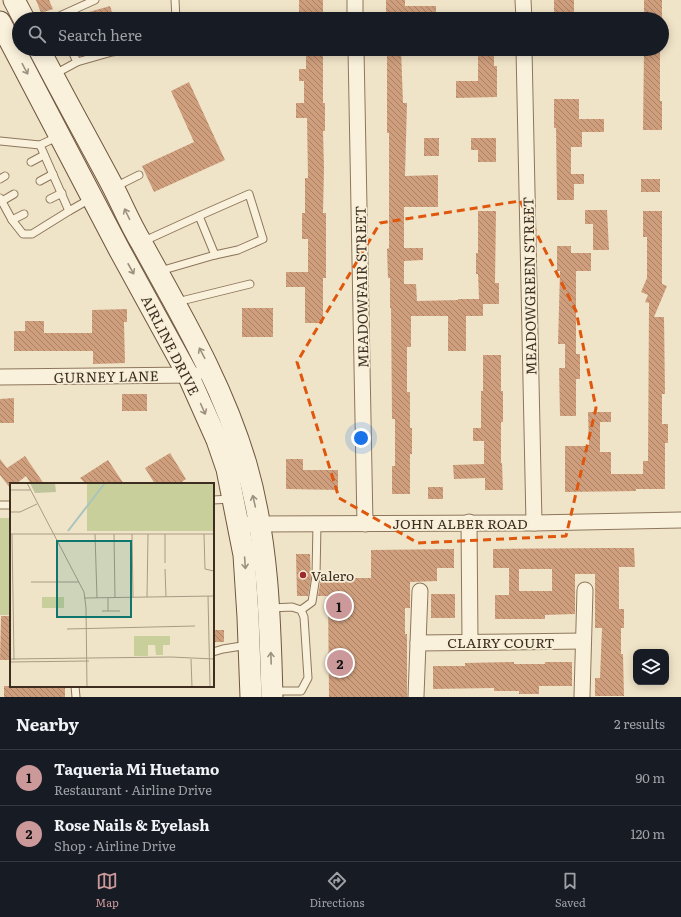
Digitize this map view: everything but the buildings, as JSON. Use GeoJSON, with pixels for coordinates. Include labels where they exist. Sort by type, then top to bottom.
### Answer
{"type":"FeatureCollection","features":[{"type":"Feature","properties":{"kind":"main road"},"geometry":{"type":"LineString","coordinates":[[14,0],[20,12]]}},
{"type":"Feature","properties":{"kind":"main road","name":"AIRLINE DRIVE"},"geometry":{"type":"LineString","coordinates":[[0,22],[12,45]]}},
{"type":"Feature","properties":{"kind":"main road","name":"AIRLINE DRIVE"},"geometry":{"type":"LineString","coordinates":[[18,56],[188,375],[220,448],[227,469],[223,500],[238,525],[244,555],[251,697]]}},
{"type":"Feature","properties":{"kind":"main road","name":"AIRLINE DRIVE"},"geometry":{"type":"LineString","coordinates":[[43,56],[212,375],[238,437],[260,524],[265,552],[270,608],[272,694]]}},
{"type":"Feature","properties":{"kind":"main road"},"geometry":{"type":"LineString","coordinates":[[93,198],[113,188]]}},
{"type":"Feature","properties":{"kind":"street"},"geometry":{"type":"LineString","coordinates":[[355,0],[355,12]]}},
{"type":"Feature","properties":{"kind":"street"},"geometry":{"type":"LineString","coordinates":[[523,0],[524,12]]}},
{"type":"Feature","properties":{"kind":"street","name":"MEADOWFAIR STREET"},"geometry":{"type":"LineString","coordinates":[[356,56],[365,524]]}},
{"type":"Feature","properties":{"kind":"street","name":"MEADOWGREEN STREET"},"geometry":{"type":"LineString","coordinates":[[524,56],[534,523]]}},
{"type":"Feature","properties":{"kind":"street","name":"GURNEY LANE"},"geometry":{"type":"LineString","coordinates":[[0,377],[212,375]]}},
{"type":"Feature","properties":{"kind":"street","name":"JOHN ALBER ROAD"},"geometry":{"type":"LineString","coordinates":[[238,525],[469,522],[534,523],[681,520]]}},
{"type":"Feature","properties":{"kind":"street"},"geometry":{"type":"LineString","coordinates":[[469,522],[470,642]]}},
{"type":"Feature","properties":{"kind":"street"},"geometry":{"type":"LineString","coordinates":[[582,696],[585,590]]}},
{"type":"Feature","properties":{"kind":"street"},"geometry":{"type":"LineString","coordinates":[[416,696],[420,591]]}},
{"type":"Feature","properties":{"kind":"street","name":"CLAIRY COURT"},"geometry":{"type":"LineString","coordinates":[[418,642],[583,641]]}},
{"type":"Feature","properties":{"kind":"lane"},"geometry":{"type":"LineString","coordinates":[[69,12],[95,0]]}},
{"type":"Feature","properties":{"kind":"lane"},"geometry":{"type":"LineString","coordinates":[[175,0],[176,12]]}},
{"type":"Feature","properties":{"kind":"lane"},"geometry":{"type":"LineString","coordinates":[[74,56],[77,62]]}},
{"type":"Feature","properties":{"kind":"lane"},"geometry":{"type":"LineString","coordinates":[[53,75],[77,62],[98,56]]}},
{"type":"Feature","properties":{"kind":"lane"},"geometry":{"type":"LineString","coordinates":[[0,141],[40,145],[59,136]]}},
{"type":"Feature","properties":{"kind":"lane"},"geometry":{"type":"LineString","coordinates":[[40,145],[69,211]]}},
{"type":"Feature","properties":{"kind":"lane"},"geometry":{"type":"LineString","coordinates":[[31,162],[44,155]]}},
{"type":"Feature","properties":{"kind":"lane"},"geometry":{"type":"LineString","coordinates":[[40,181],[53,174]]}},
{"type":"Feature","properties":{"kind":"lane"},"geometry":{"type":"LineString","coordinates":[[113,188],[139,175]]}},
{"type":"Feature","properties":{"kind":"lane"},"geometry":{"type":"LineString","coordinates":[[50,200],[62,193]]}},
{"type":"Feature","properties":{"kind":"lane"},"geometry":{"type":"LineString","coordinates":[[14,194],[1,199],[12,220],[23,234],[32,234],[93,198]]}},
{"type":"Feature","properties":{"kind":"lane"},"geometry":{"type":"LineString","coordinates":[[141,242],[249,194],[263,239],[238,250],[157,271]]}},
{"type":"Feature","properties":{"kind":"lane"},"geometry":{"type":"LineString","coordinates":[[12,220],[24,214]]}},
{"type":"Feature","properties":{"kind":"lane"},"geometry":{"type":"LineString","coordinates":[[199,216],[215,255]]}},
{"type":"Feature","properties":{"kind":"lane"},"geometry":{"type":"LineString","coordinates":[[175,303],[250,284]]}},
{"type":"Feature","properties":{"kind":"lane"},"geometry":{"type":"LineString","coordinates":[[0,505],[10,504]]}},
{"type":"Feature","properties":{"kind":"lane"},"geometry":{"type":"LineString","coordinates":[[301,610],[312,602],[316,576],[317,524]]}},
{"type":"Feature","properties":{"kind":"lane"},"geometry":{"type":"LineString","coordinates":[[270,608],[292,607],[301,610],[304,617],[308,678],[301,690],[272,694]]}},
{"type":"Feature","properties":{"kind":"lane"},"geometry":{"type":"LineString","coordinates":[[214,652],[249,645]]}},
{"type":"Feature","properties":{"kind":"lane"},"geometry":{"type":"LineString","coordinates":[[75,687],[76,697]]}},
{"type":"Feature","properties":{"kind":"highlighted area"},"geometry":{"type":"Polygon","coordinates":[[[520,201],[576,311],[596,408],[566,536],[418,543],[339,498],[297,362],[380,223],[520,201]]]}},
{"type":"Feature","properties":{"kind":"green space"},"geometry":{"type":"Polygon","coordinates":[[[0,518],[10,518],[10,615],[0,615],[0,518]]]}},
{"type":"Feature","properties":{"kind":"place","name":"Valero"},"geometry":{"type":"Point","coordinates":[303,575]}},
{"type":"Feature","properties":{"kind":"place","name":"Taqueria Mi Huetamo"},"geometry":{"type":"Point","coordinates":[339,606]}},
{"type":"Feature","properties":{"kind":"place","name":"Rose Nails & Eyelash"},"geometry":{"type":"Point","coordinates":[340,663]}}]}
